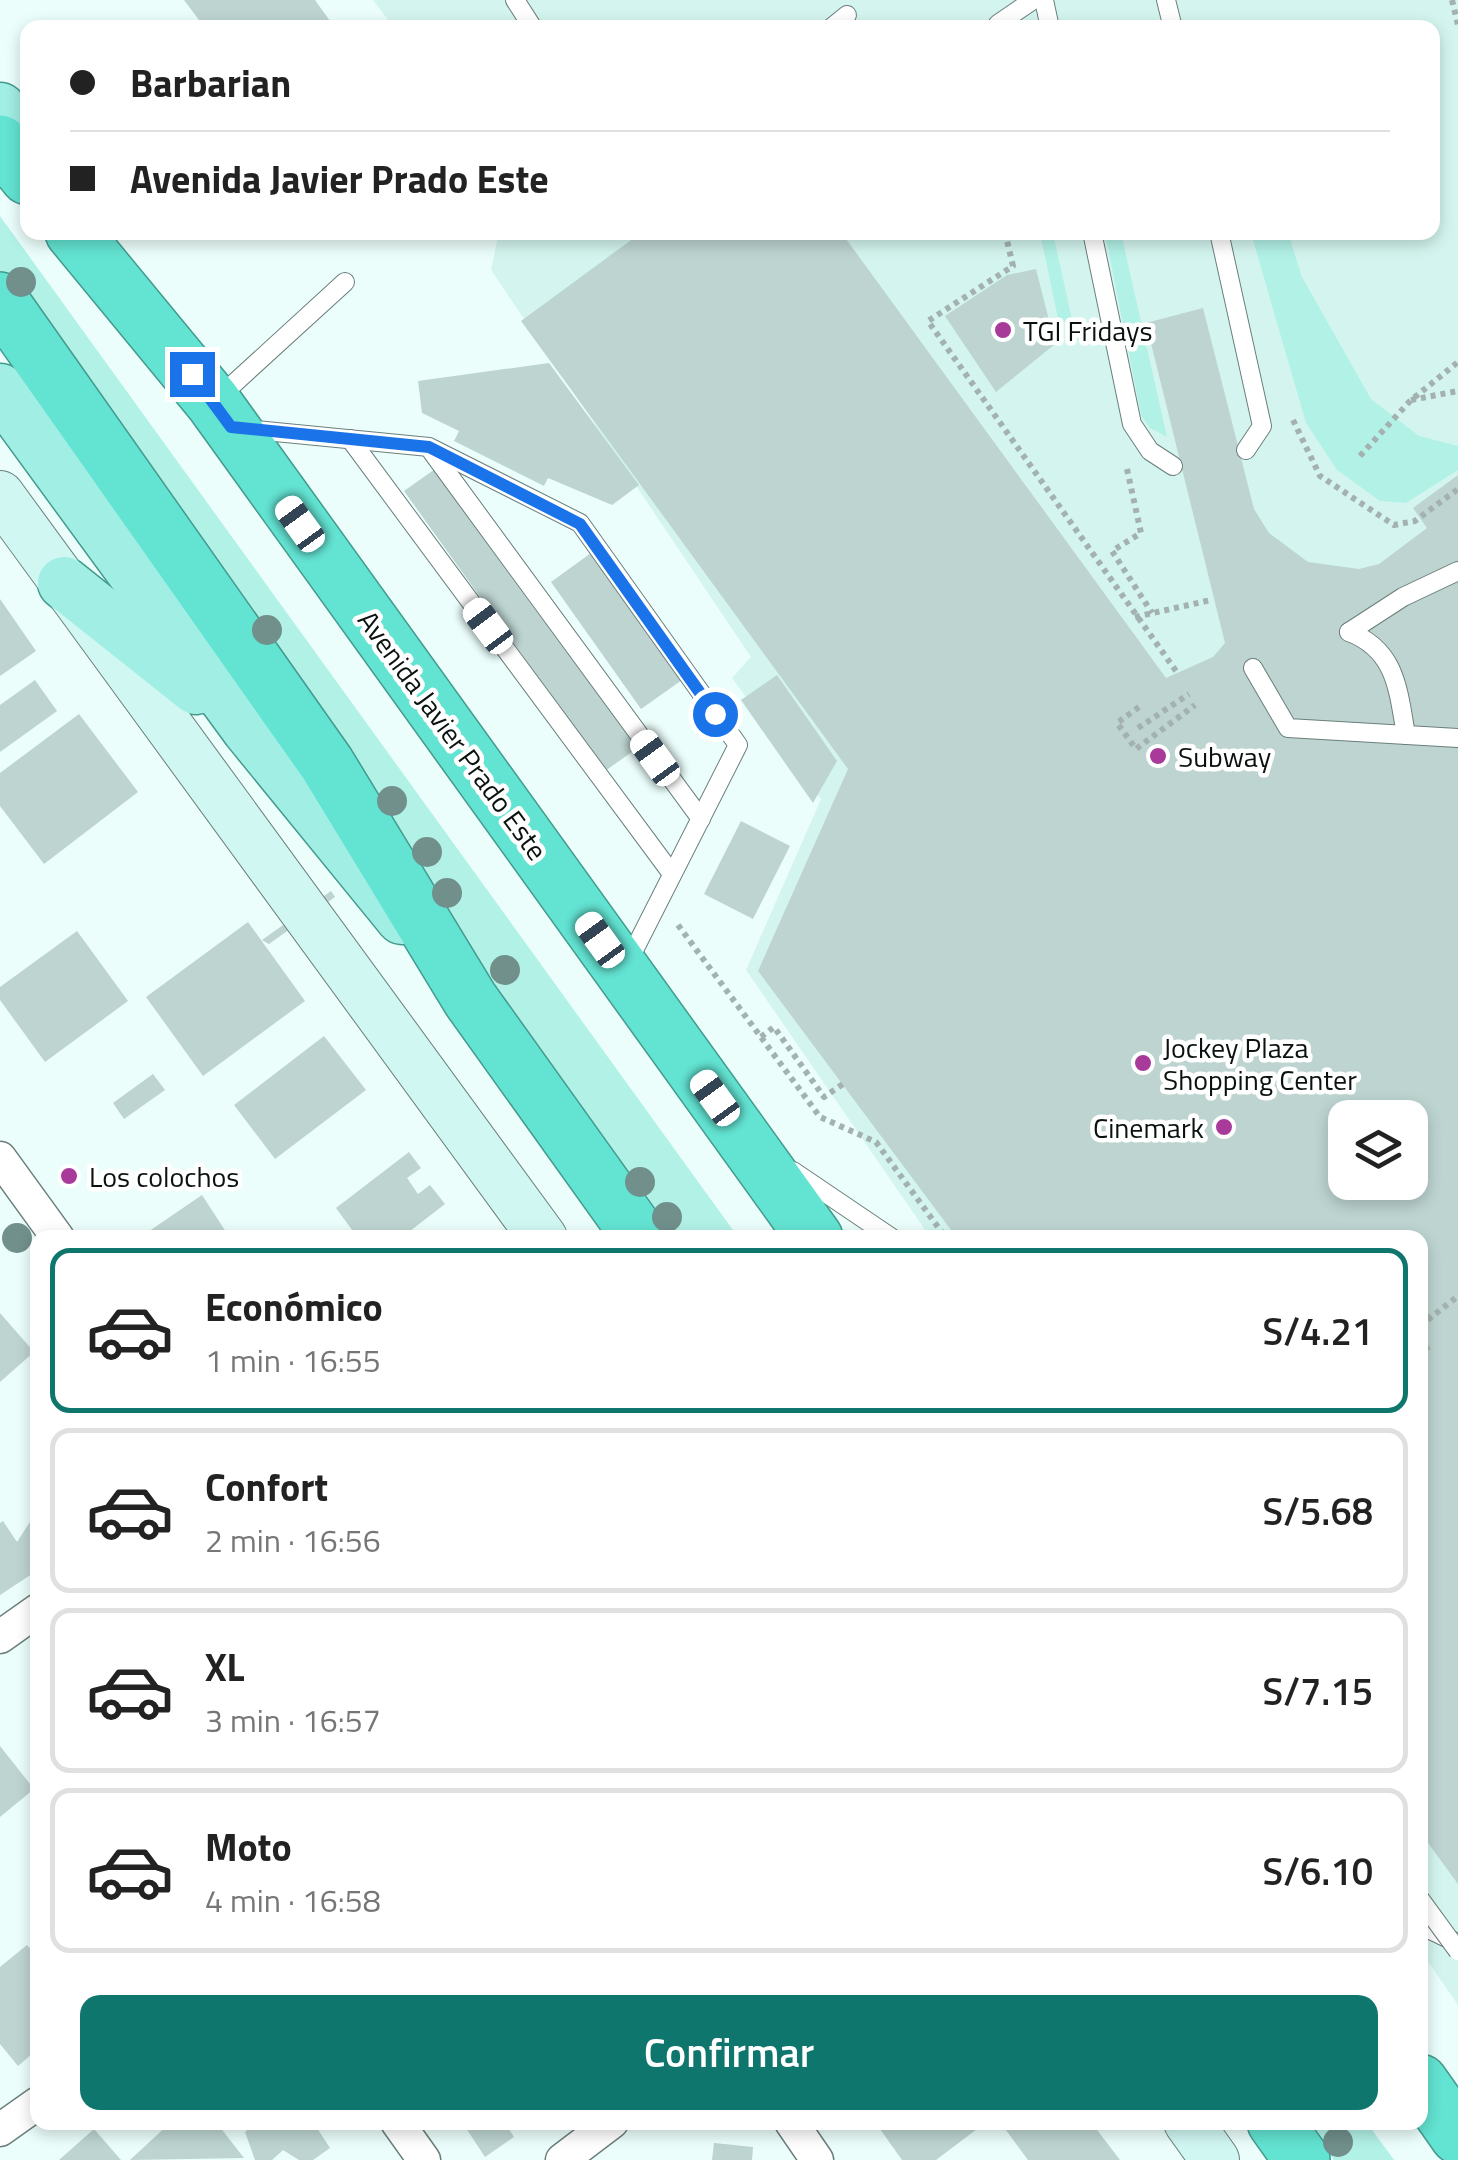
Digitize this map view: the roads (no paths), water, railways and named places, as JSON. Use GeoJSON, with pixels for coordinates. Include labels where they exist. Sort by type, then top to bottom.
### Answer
{"type":"FeatureCollection","features":[{"type":"Feature","properties":{"kind":"highway"},"geometry":{"type":"LineString","coordinates":[[0,143],[20,167]]}},
{"type":"Feature","properties":{"kind":"highway"},"geometry":{"type":"LineString","coordinates":[[80,240],[222,415]]}},
{"type":"Feature","properties":{"kind":"highway"},"geometry":{"type":"LineString","coordinates":[[0,300],[328,764],[470,1000],[635,1230]]}},
{"type":"Feature","properties":{"kind":"highway","name":"Avenida Javier Prado Este"},"geometry":{"type":"LineString","coordinates":[[222,415],[809,1230]]}},
{"type":"Feature","properties":{"kind":"highway"},"geometry":{"type":"LineString","coordinates":[[1428,2093],[1458,2136]]}},
{"type":"Feature","properties":{"kind":"main road"},"geometry":{"type":"LineString","coordinates":[[0,109],[20,136]]}},
{"type":"Feature","properties":{"kind":"main road","name":"Avenida Javier Prado Este"},"geometry":{"type":"LineString","coordinates":[[96,240],[222,415]]}},
{"type":"Feature","properties":{"kind":"main road"},"geometry":{"type":"LineString","coordinates":[[0,390],[248,729],[470,1000]]}},
{"type":"Feature","properties":{"kind":"main road"},"geometry":{"type":"LineString","coordinates":[[0,496],[537,1230]]}},
{"type":"Feature","properties":{"kind":"main road"},"geometry":{"type":"LineString","coordinates":[[64,583],[248,729]]}},
{"type":"Feature","properties":{"kind":"main road"},"geometry":{"type":"LineString","coordinates":[[1194,2130],[1215,2160]]}},
{"type":"Feature","properties":{"kind":"street"},"geometry":{"type":"LineString","coordinates":[[0,1158],[52,1230]]}},
{"type":"Feature","properties":{"kind":"street"},"geometry":{"type":"LineString","coordinates":[[0,1637],[30,1616]]}},
{"type":"Feature","properties":{"kind":"street"},"geometry":{"type":"LineString","coordinates":[[0,2130],[30,2109]]}},
{"type":"Feature","properties":{"kind":"street"},"geometry":{"type":"LineString","coordinates":[[403,2130],[424,2160]]}},
{"type":"Feature","properties":{"kind":"street"},"geometry":{"type":"LineString","coordinates":[[562,2160],[601,2130]]}},
{"type":"Feature","properties":{"kind":"street"},"geometry":{"type":"LineString","coordinates":[[796,2130],[817,2160]]}},
{"type":"Feature","properties":{"kind":"lane"},"geometry":{"type":"LineString","coordinates":[[1004,20],[1033,0]]}},
{"type":"Feature","properties":{"kind":"lane"},"geometry":{"type":"LineString","coordinates":[[841,20],[847,15]]}},
{"type":"Feature","properties":{"kind":"lane"},"geometry":{"type":"LineString","coordinates":[[1094,240],[1132,424],[1150,452],[1174,466]]}},
{"type":"Feature","properties":{"kind":"lane"},"geometry":{"type":"LineString","coordinates":[[1221,240],[1262,426],[1246,450]]}},
{"type":"Feature","properties":{"kind":"lane"},"geometry":{"type":"LineString","coordinates":[[222,415],[346,282]]}},
{"type":"Feature","properties":{"kind":"lane"},"geometry":{"type":"LineString","coordinates":[[222,415],[350,439],[429,447],[580,524],[738,745],[623,972]]}},
{"type":"Feature","properties":{"kind":"lane"},"geometry":{"type":"LineString","coordinates":[[350,439],[672,874]]}},
{"type":"Feature","properties":{"kind":"lane"},"geometry":{"type":"LineString","coordinates":[[429,447],[701,820]]}},
{"type":"Feature","properties":{"kind":"lane"},"geometry":{"type":"LineString","coordinates":[[1406,734],[1395,670],[1371,640],[1349,632],[1402,598],[1458,571]]}},
{"type":"Feature","properties":{"kind":"lane"},"geometry":{"type":"LineString","coordinates":[[1437,582],[1458,584]]}},
{"type":"Feature","properties":{"kind":"lane"},"geometry":{"type":"LineString","coordinates":[[1253,668],[1288,728],[1458,738]]}},
{"type":"Feature","properties":{"kind":"lane"},"geometry":{"type":"LineString","coordinates":[[738,1130],[848,1212],[878,1230]]}},
{"type":"Feature","properties":{"kind":"lane"},"geometry":{"type":"LineString","coordinates":[[1428,1909],[1458,1947]]}},
{"type":"Feature","properties":{"kind":"lane"},"geometry":{"type":"LineString","coordinates":[[1428,1930],[1458,1947]]}},
{"type":"Feature","properties":{"kind":"place","name":"TGI Fridays"},"geometry":{"type":"Point","coordinates":[1003,330]}},
{"type":"Feature","properties":{"kind":"place","name":"Subway"},"geometry":{"type":"Point","coordinates":[1158,756]}},
{"type":"Feature","properties":{"kind":"place","name":"Jockey Plaza Shopping Center"},"geometry":{"type":"Point","coordinates":[1143,1063]}},
{"type":"Feature","properties":{"kind":"place","name":"Cinemark"},"geometry":{"type":"Point","coordinates":[1224,1127]}},
{"type":"Feature","properties":{"kind":"place","name":"Los colochos"},"geometry":{"type":"Point","coordinates":[69,1176]}}]}
